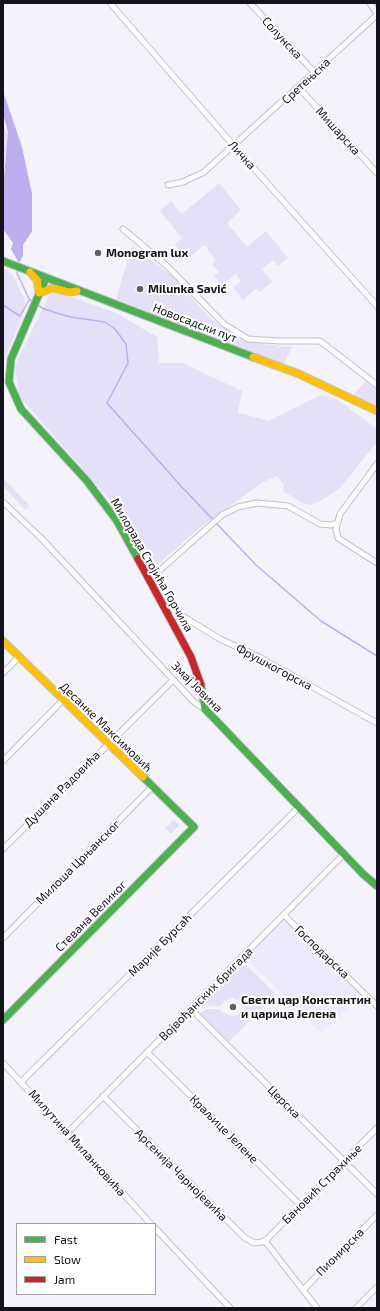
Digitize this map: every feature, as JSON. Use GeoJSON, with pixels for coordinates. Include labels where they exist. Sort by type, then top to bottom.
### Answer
{"type":"FeatureCollection","features":[{"type":"Feature","properties":{"kind":"street","name":"Личка"},"geometry":{"type":"LineString","coordinates":[[110,3],[234,146],[377,306]]}},
{"type":"Feature","properties":{"kind":"street","name":"Солунска"},"geometry":{"type":"LineString","coordinates":[[250,3],[314,73]]}},
{"type":"Feature","properties":{"kind":"street"},"geometry":{"type":"LineString","coordinates":[[370,3],[377,15]]}},
{"type":"Feature","properties":{"kind":"street","name":"Сретењска"},"geometry":{"type":"LineString","coordinates":[[168,184],[183,182],[204,172],[299,88],[377,15]]}},
{"type":"Feature","properties":{"kind":"street","name":"Мишарска"},"geometry":{"type":"LineString","coordinates":[[299,88],[377,174]]}},
{"type":"Feature","properties":{"kind":"street"},"geometry":{"type":"LineString","coordinates":[[123,229],[167,266],[224,324],[248,338],[280,341],[320,341],[377,384]]}},
{"type":"Feature","properties":{"kind":"street","name":"Новосадски пут"},"geometry":{"type":"LineString","coordinates":[[3,261],[299,374],[377,411]]}},
{"type":"Feature","properties":{"kind":"street"},"geometry":{"type":"LineString","coordinates":[[30,272],[36,280],[38,296]]}},
{"type":"Feature","properties":{"kind":"street"},"geometry":{"type":"LineString","coordinates":[[6,371],[13,351],[46,278]]}},
{"type":"Feature","properties":{"kind":"street"},"geometry":{"type":"LineString","coordinates":[[38,296],[53,288],[69,292],[79,290]]}},
{"type":"Feature","properties":{"kind":"street","name":"Милорада Стојића Горчила"},"geometry":{"type":"LineString","coordinates":[[6,371],[18,406],[106,504],[169,616],[197,671],[201,684],[205,709]]}},
{"type":"Feature","properties":{"kind":"street"},"geometry":{"type":"LineString","coordinates":[[377,464],[346,506],[337,523],[336,535],[338,538],[377,563]]}},
{"type":"Feature","properties":{"kind":"street","name":"Змај Јовина"},"geometry":{"type":"LineString","coordinates":[[3,502],[46,544],[173,680],[199,706],[205,709],[344,854],[377,886]]}},
{"type":"Feature","properties":{"kind":"street"},"geometry":{"type":"LineString","coordinates":[[149,580],[222,515],[238,506],[257,503],[288,506],[324,526],[337,523]]}},
{"type":"Feature","properties":{"kind":"street","name":"Фрушкогорска"},"geometry":{"type":"LineString","coordinates":[[169,616],[184,617],[220,639],[259,657],[377,723]]}},
{"type":"Feature","properties":{"kind":"street","name":"Десанке Максимовић"},"geometry":{"type":"LineString","coordinates":[[3,642],[194,827]]}},
{"type":"Feature","properties":{"kind":"street"},"geometry":{"type":"LineString","coordinates":[[3,673],[19,657]]}},
{"type":"Feature","properties":{"kind":"street","name":"Душана Радовића"},"geometry":{"type":"LineString","coordinates":[[3,849],[173,680]]}},
{"type":"Feature","properties":{"kind":"street"},"geometry":{"type":"LineString","coordinates":[[3,761],[63,700]]}},
{"type":"Feature","properties":{"kind":"street","name":"Милоша Црњанског"},"geometry":{"type":"LineString","coordinates":[[3,938],[152,787]]}},
{"type":"Feature","properties":{"kind":"street","name":"Марије Бурсаћ"},"geometry":{"type":"LineString","coordinates":[[21,1082],[299,807]]}},
{"type":"Feature","properties":{"kind":"street","name":"Стевана Великог"},"geometry":{"type":"LineString","coordinates":[[3,1020],[194,827]]}},
{"type":"Feature","properties":{"kind":"street","name":"Војвођанских бригада"},"geometry":{"type":"LineString","coordinates":[[67,1132],[344,854]]}},
{"type":"Feature","properties":{"kind":"street","name":"Господарска"},"geometry":{"type":"LineString","coordinates":[[284,915],[377,1006]]}},
{"type":"Feature","properties":{"kind":"street","name":"Церска"},"geometry":{"type":"LineString","coordinates":[[191,1009],[377,1194]]}},
{"type":"Feature","properties":{"kind":"street","name":"Краљице Јелене"},"geometry":{"type":"LineString","coordinates":[[147,1052],[300,1205]]}},
{"type":"Feature","properties":{"kind":"street","name":"Милутина Миланковића"},"geometry":{"type":"LineString","coordinates":[[3,1063],[150,1223]]}},
{"type":"Feature","properties":{"kind":"street","name":"Арсенија Чарнојевића"},"geometry":{"type":"LineString","coordinates":[[103,1096],[244,1237],[254,1243],[266,1240]]}},
{"type":"Feature","properties":{"kind":"street","name":"Бановић Страхиње"},"geometry":{"type":"LineString","coordinates":[[266,1240],[377,1128]]}},
{"type":"Feature","properties":{"kind":"street","name":"Пионирска"},"geometry":{"type":"LineString","coordinates":[[303,1290],[377,1215]]}},
{"type":"Feature","properties":{"kind":"street"},"geometry":{"type":"LineString","coordinates":[[156,1229],[230,1308]]}},
{"type":"Feature","properties":{"kind":"street"},"geometry":{"type":"LineString","coordinates":[[266,1240],[317,1308]]}},
{"type":"Feature","properties":{"kind":"street"},"geometry":{"type":"LineString","coordinates":[[356,1308],[377,1287]]}},
{"type":"Feature","properties":{"kind":"shaded area"},"geometry":{"type":"Polygon","coordinates":[[[3,91],[22,147],[32,194],[32,231],[23,245],[23,256],[19,263],[11,249],[13,243],[3,229],[3,189],[8,132],[3,114],[3,91]]]}},
{"type":"Feature","properties":{"kind":"shaded area"},"geometry":{"type":"Polygon","coordinates":[[[3,124],[8,135],[3,175],[3,124]]]}},
{"type":"Feature","properties":{"kind":"shaded area"},"geometry":{"type":"Polygon","coordinates":[[[219,183],[241,210],[227,223],[247,247],[266,231],[288,258],[278,266],[273,260],[262,269],[272,282],[260,292],[256,289],[243,300],[233,287],[241,281],[236,274],[222,285],[214,276],[219,272],[212,264],[216,260],[204,245],[187,259],[175,244],[182,238],[160,211],[171,201],[182,214],[219,183]]]}},
{"type":"Feature","properties":{"kind":"shaded area"},"geometry":{"type":"Polygon","coordinates":[[[132,246],[171,275],[212,320],[238,338],[255,343],[292,347],[283,365],[116,299],[132,246]]]}},
{"type":"Feature","properties":{"kind":"shaded area"},"geometry":{"type":"Polygon","coordinates":[[[3,269],[12,274],[25,300],[24,311],[3,364],[3,269]]]}},
{"type":"Feature","properties":{"kind":"shaded area"},"geometry":{"type":"Polygon","coordinates":[[[57,292],[116,313],[157,337],[159,363],[183,363],[242,391],[238,413],[269,421],[320,395],[337,399],[377,429],[377,442],[340,488],[320,501],[311,505],[302,503],[283,491],[284,484],[277,476],[263,482],[198,529],[153,569],[116,507],[19,396],[15,366],[49,295],[57,292]]]}},
{"type":"Feature","properties":{"kind":"shaded area"},"geometry":{"type":"Polygon","coordinates":[[[366,381],[377,389],[377,408],[352,396],[366,381]]]}},
{"type":"Feature","properties":{"kind":"shaded area"},"geometry":{"type":"Polygon","coordinates":[[[3,478],[30,506],[25,510],[3,486],[3,478]]]}},
{"type":"Feature","properties":{"kind":"shaded area"},"geometry":{"type":"Polygon","coordinates":[[[174,820],[179,825],[171,834],[165,828],[174,820]]]}},
{"type":"Feature","properties":{"kind":"shaded area"},"geometry":{"type":"Polygon","coordinates":[[[284,918],[361,995],[322,1033],[245,957],[284,918]]]}},
{"type":"Feature","properties":{"kind":"shaded area"},"geometry":{"type":"Polygon","coordinates":[[[243,962],[276,994],[229,1042],[200,1013],[208,1009],[220,1009],[225,1014],[234,1016],[243,1012],[245,1006],[234,998],[225,1001],[220,1006],[209,1006],[202,1002],[243,962]]]}},
{"type":"Feature","properties":{"kind":"waterway"},"geometry":{"type":"LineString","coordinates":[[18,269],[17,273],[29,299],[33,302]]}},
{"type":"Feature","properties":{"kind":"waterway"},"geometry":{"type":"LineString","coordinates":[[3,305],[20,316],[29,300]]}},
{"type":"Feature","properties":{"kind":"waterway"},"geometry":{"type":"LineString","coordinates":[[36,304],[44,309],[70,317],[105,322],[115,329],[126,344],[128,363],[107,403],[180,485],[256,565],[321,621],[377,656]]}},
{"type":"Feature","properties":{"kind":"traffic: fast"},"geometry":{"type":"LineString","coordinates":[[3,261],[253,357]]}},
{"type":"Feature","properties":{"kind":"traffic: fast"},"geometry":{"type":"LineString","coordinates":[[46,278],[11,359],[9,382],[21,409],[87,481],[117,521],[138,559]]}},
{"type":"Feature","properties":{"kind":"traffic: fast"},"geometry":{"type":"LineString","coordinates":[[201,685],[205,709],[363,874],[377,886]]}},
{"type":"Feature","properties":{"kind":"traffic: fast"},"geometry":{"type":"LineString","coordinates":[[3,1020],[194,827],[143,777]]}},
{"type":"Feature","properties":{"kind":"traffic: slow"},"geometry":{"type":"LineString","coordinates":[[30,272],[37,280],[39,293],[53,288],[69,292],[77,291]]}},
{"type":"Feature","properties":{"kind":"traffic: slow"},"geometry":{"type":"LineString","coordinates":[[253,357],[299,374],[377,411]]}},
{"type":"Feature","properties":{"kind":"traffic: slow"},"geometry":{"type":"LineString","coordinates":[[3,641],[143,777]]}},
{"type":"Feature","properties":{"kind":"traffic: jam"},"geometry":{"type":"LineString","coordinates":[[138,559],[191,657],[201,685]]}},
{"type":"Feature","properties":{"kind":"place","name":"Monogram lux"},"geometry":{"type":"Point","coordinates":[98,253]}},
{"type":"Feature","properties":{"kind":"place","name":"Milunka Savić"},"geometry":{"type":"Point","coordinates":[140,289]}},
{"type":"Feature","properties":{"kind":"place","name":"Свети цар Константин и царица Јелена"},"geometry":{"type":"Point","coordinates":[233,1007]}}]}
